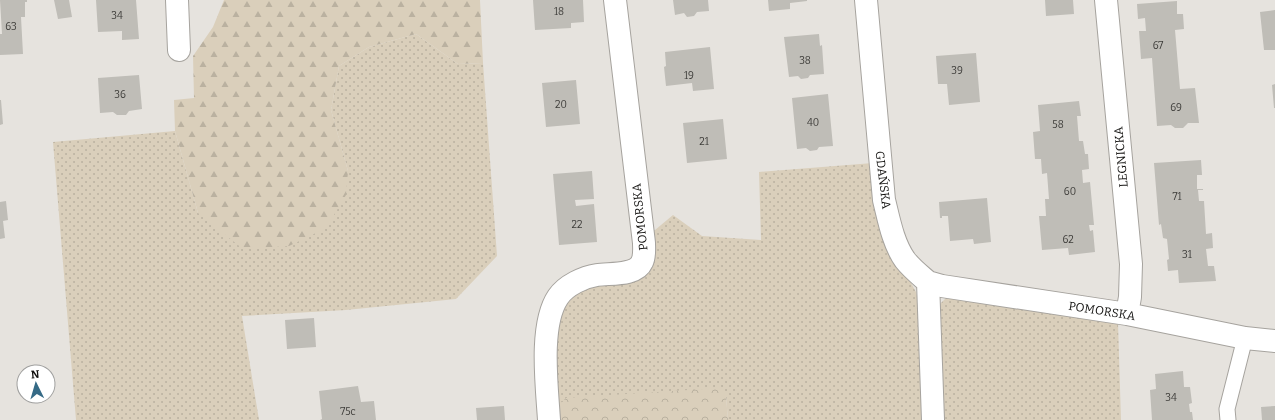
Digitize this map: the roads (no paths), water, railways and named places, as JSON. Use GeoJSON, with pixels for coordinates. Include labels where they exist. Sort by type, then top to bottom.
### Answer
{"type":"FeatureCollection","features":[{"type":"Feature","properties":{"kind":"street"},"geometry":{"type":"LineString","coordinates":[[177,0],[180,50]]}},
{"type":"Feature","properties":{"kind":"street","name":"POMORSKA"},"geometry":{"type":"LineString","coordinates":[[549,420],[546,354],[547,334],[550,313],[558,296],[565,288],[584,278],[596,275],[628,272],[637,268],[642,262],[644,255],[644,243],[615,0]]}},
{"type":"Feature","properties":{"kind":"street","name":"GDAŃSKA"},"geometry":{"type":"LineString","coordinates":[[866,0],[884,200],[890,226],[896,243],[905,259],[916,272],[928,282]]}},
{"type":"Feature","properties":{"kind":"street","name":"LEGNICKA"},"geometry":{"type":"LineString","coordinates":[[1106,0],[1131,264],[1130,297],[1127,314]]}},
{"type":"Feature","properties":{"kind":"street"},"geometry":{"type":"LineString","coordinates":[[928,282],[933,420]]}},
{"type":"Feature","properties":{"kind":"street","name":"POMORSKA"},"geometry":{"type":"LineString","coordinates":[[928,282],[942,286],[1127,314],[1245,338],[1275,341]]}},
{"type":"Feature","properties":{"kind":"lane"},"geometry":{"type":"LineString","coordinates":[[1228,420],[1227,409],[1245,338]]}}]}
